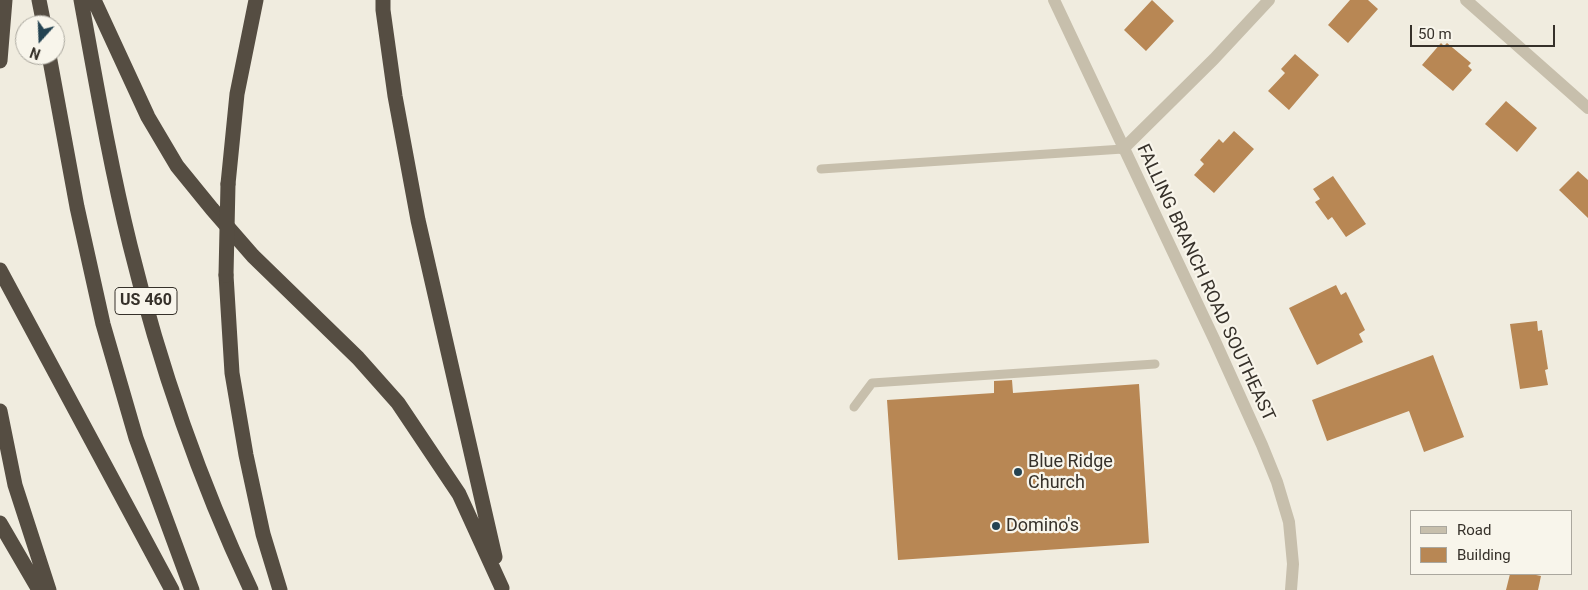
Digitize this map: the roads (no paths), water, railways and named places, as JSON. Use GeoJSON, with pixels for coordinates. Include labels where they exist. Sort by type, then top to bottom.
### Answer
{"type":"FeatureCollection","features":[{"type":"Feature","properties":{"kind":"highway"},"geometry":{"type":"LineString","coordinates":[[0,61],[6,0]]}},
{"type":"Feature","properties":{"kind":"highway"},"geometry":{"type":"LineString","coordinates":[[39,0],[42,15]]}},
{"type":"Feature","properties":{"kind":"highway","name":"US 460"},"geometry":{"type":"LineString","coordinates":[[81,0],[109,152],[130,246],[160,354],[194,454],[233,552],[251,590]]}},
{"type":"Feature","properties":{"kind":"highway"},"geometry":{"type":"LineString","coordinates":[[94,0],[148,117],[177,166],[253,256],[358,358],[398,403],[459,494],[502,589]]}},
{"type":"Feature","properties":{"kind":"highway"},"geometry":{"type":"LineString","coordinates":[[256,0],[238,94],[228,184],[226,275],[232,372],[246,455],[263,534],[280,590]]}},
{"type":"Feature","properties":{"kind":"highway"},"geometry":{"type":"LineString","coordinates":[[383,0],[395,96],[418,220],[502,589]]}},
{"type":"Feature","properties":{"kind":"highway","name":"US 460"},"geometry":{"type":"LineString","coordinates":[[51,65],[77,207],[103,324],[136,438],[192,590]]}},
{"type":"Feature","properties":{"kind":"highway"},"geometry":{"type":"LineString","coordinates":[[0,270],[172,590]]}},
{"type":"Feature","properties":{"kind":"highway"},"geometry":{"type":"LineString","coordinates":[[0,411],[15,485],[49,590]]}},
{"type":"Feature","properties":{"kind":"highway"},"geometry":{"type":"LineString","coordinates":[[0,523],[40,590]]}},
{"type":"Feature","properties":{"kind":"street","name":"FALLING BRANCH ROAD SOUTHEAST"},"geometry":{"type":"LineString","coordinates":[[1054,0],[1262,445],[1289,522],[1293,564],[1291,590]]}},
{"type":"Feature","properties":{"kind":"street"},"geometry":{"type":"LineString","coordinates":[[1123,149],[1214,59],[1269,0]]}},
{"type":"Feature","properties":{"kind":"street"},"geometry":{"type":"LineString","coordinates":[[1466,0],[1588,108]]}},
{"type":"Feature","properties":{"kind":"lane"},"geometry":{"type":"LineString","coordinates":[[821,169],[1123,149]]}},
{"type":"Feature","properties":{"kind":"lane"},"geometry":{"type":"LineString","coordinates":[[854,407],[872,384],[1155,364]]}},
{"type":"Feature","properties":{"kind":"place","name":"Blue Ridge Church"},"geometry":{"type":"Point","coordinates":[1018,472]}},
{"type":"Feature","properties":{"kind":"place","name":"Domino's"},"geometry":{"type":"Point","coordinates":[996,526]}}]}
